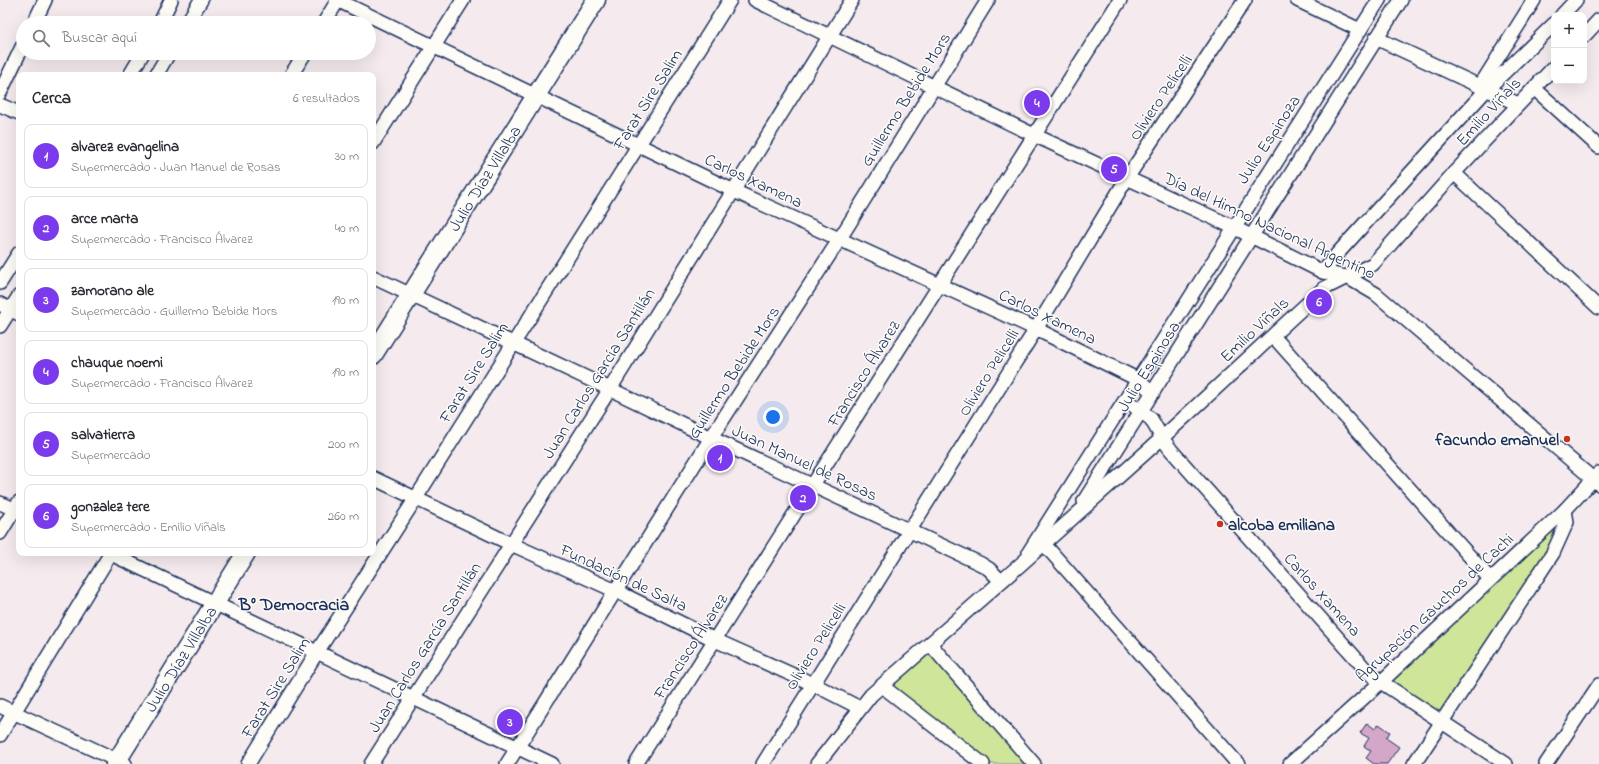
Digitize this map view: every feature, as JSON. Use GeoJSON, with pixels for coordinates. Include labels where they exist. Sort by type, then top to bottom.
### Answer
{"type":"FeatureCollection","features":[{"type":"Feature","properties":{"kind":"street"},"geometry":{"type":"LineString","coordinates":[[37,16],[45,0]]}},
{"type":"Feature","properties":{"kind":"street"},"geometry":{"type":"LineString","coordinates":[[163,16],[171,0]]}},
{"type":"Feature","properties":{"kind":"street"},"geometry":{"type":"LineString","coordinates":[[191,16],[200,0]]}},
{"type":"Feature","properties":{"kind":"street"},"geometry":{"type":"LineString","coordinates":[[328,16],[338,0]]}},
{"type":"Feature","properties":{"kind":"street","name":"Carlos Xamena"},"geometry":{"type":"LineString","coordinates":[[338,0],[371,16]]}},
{"type":"Feature","properties":{"kind":"street"},"geometry":{"type":"LineString","coordinates":[[376,138],[463,0]]}},
{"type":"Feature","properties":{"kind":"street","name":"Julio Díaz Villalba"},"geometry":{"type":"LineString","coordinates":[[376,350],[596,0]]}},
{"type":"Feature","properties":{"kind":"street","name":"Farat Sire Salim"},"geometry":{"type":"LineString","coordinates":[[248,764],[317,652],[416,498],[730,0]]}},
{"type":"Feature","properties":{"kind":"street","name":"Día del Himno Nacional Argentino"},"geometry":{"type":"LineString","coordinates":[[755,0],[1034,135],[1233,227],[1323,272],[1346,277],[1376,294],[1597,479]]}},
{"type":"Feature","properties":{"kind":"street","name":"Juan Carlos García Santillán"},"geometry":{"type":"LineString","coordinates":[[371,764],[610,389],[852,0]]}},
{"type":"Feature","properties":{"kind":"street","name":"Guillermo Bebide Mors"},"geometry":{"type":"LineString","coordinates":[[507,764],[711,438],[839,240],[988,0]]}},
{"type":"Feature","properties":{"kind":"street","name":"Francisco Álvarez"},"geometry":{"type":"LineString","coordinates":[[636,764],[1120,0]]}},
{"type":"Feature","properties":{"kind":"street","name":"Oliviero Pelicelli"},"geometry":{"type":"LineString","coordinates":[[763,764],[1036,329],[1127,178],[1245,0]]}},
{"type":"Feature","properties":{"kind":"street"},"geometry":{"type":"LineString","coordinates":[[1297,0],[1360,30]]}},
{"type":"Feature","properties":{"kind":"street","name":"Julio Espinoza"},"geometry":{"type":"LineString","coordinates":[[1139,380],[1233,227],[1379,0]]}},
{"type":"Feature","properties":{"kind":"street"},"geometry":{"type":"LineString","coordinates":[[1251,237],[1401,0]]}},
{"type":"Feature","properties":{"kind":"street"},"geometry":{"type":"LineString","coordinates":[[1484,88],[1534,0]]}},
{"type":"Feature","properties":{"kind":"street"},"geometry":{"type":"LineString","coordinates":[[1565,12],[1576,0]]}},
{"type":"Feature","properties":{"kind":"street","name":"Carlos Xamena"},"geometry":{"type":"LineString","coordinates":[[376,18],[640,144],[734,191],[1036,329],[1139,380],[1153,392]]}},
{"type":"Feature","properties":{"kind":"street"},"geometry":{"type":"LineString","coordinates":[[1587,33],[1599,20]]}},
{"type":"Feature","properties":{"kind":"street","name":"Emilio Viñals"},"geometry":{"type":"LineString","coordinates":[[1323,272],[1338,253],[1484,88],[1551,27]]}},
{"type":"Feature","properties":{"kind":"street"},"geometry":{"type":"LineString","coordinates":[[1376,38],[1518,104]]}},
{"type":"Feature","properties":{"kind":"street"},"geometry":{"type":"LineString","coordinates":[[0,93],[16,60]]}},
{"type":"Feature","properties":{"kind":"street"},"geometry":{"type":"LineString","coordinates":[[132,72],[138,60]]}},
{"type":"Feature","properties":{"kind":"street"},"geometry":{"type":"LineString","coordinates":[[158,72],[165,60]]}},
{"type":"Feature","properties":{"kind":"street"},"geometry":{"type":"LineString","coordinates":[[293,72],[301,60]]}},
{"type":"Feature","properties":{"kind":"street","name":"Emilio Viñals"},"geometry":{"type":"LineString","coordinates":[[817,764],[860,708],[882,686],[1162,438],[1323,289],[1373,264],[1518,104],[1551,70]]}},
{"type":"Feature","properties":{"kind":"street"},"geometry":{"type":"LineString","coordinates":[[1534,88],[1599,147]]}},
{"type":"Feature","properties":{"kind":"street"},"geometry":{"type":"LineString","coordinates":[[0,105],[16,113]]}},
{"type":"Feature","properties":{"kind":"street"},"geometry":{"type":"LineString","coordinates":[[1454,174],[1599,308]]}},
{"type":"Feature","properties":{"kind":"street","name":"Julio Espinosa"},"geometry":{"type":"LineString","coordinates":[[1076,515],[1251,237]]}},
{"type":"Feature","properties":{"kind":"street"},"geometry":{"type":"LineString","coordinates":[[0,283],[16,258]]}},
{"type":"Feature","properties":{"kind":"street","name":"Juan Manuel de Rosas"},"geometry":{"type":"LineString","coordinates":[[376,278],[513,342],[711,438],[981,564],[989,569],[1001,581]]}},
{"type":"Feature","properties":{"kind":"street"},"geometry":{"type":"LineString","coordinates":[[0,326],[16,300]]}},
{"type":"Feature","properties":{"kind":"street"},"geometry":{"type":"LineString","coordinates":[[1273,336],[1490,579]]}},
{"type":"Feature","properties":{"kind":"street","name":"Julio Espinosa"},"geometry":{"type":"LineString","coordinates":[[1020,565],[1139,380]]}},
{"type":"Feature","properties":{"kind":"street","name":"Carlos Xamena"},"geometry":{"type":"LineString","coordinates":[[1126,400],[1151,418],[1162,438],[1368,672],[1506,764]]}},
{"type":"Feature","properties":{"kind":"street","name":"Fundación de Salta"},"geometry":{"type":"LineString","coordinates":[[376,479],[511,544],[616,591],[715,640],[812,684],[860,708]]}},
{"type":"Feature","properties":{"kind":"street","name":"Agrupación Gauchos de Cachi"},"geometry":{"type":"LineString","coordinates":[[1290,764],[1381,682],[1597,479]]}},
{"type":"Feature","properties":{"kind":"street"},"geometry":{"type":"LineString","coordinates":[[0,502],[16,507]]}},
{"type":"Feature","properties":{"kind":"street"},"geometry":{"type":"LineString","coordinates":[[1414,764],[1553,553],[1567,522],[1565,510]]}},
{"type":"Feature","properties":{"kind":"street"},"geometry":{"type":"LineString","coordinates":[[0,533],[16,511]]}},
{"type":"Feature","properties":{"kind":"street"},"geometry":{"type":"LineString","coordinates":[[1044,544],[1238,764]]}},
{"type":"Feature","properties":{"kind":"street"},"geometry":{"type":"LineString","coordinates":[[0,735],[108,556]]}},
{"type":"Feature","properties":{"kind":"street"},"geometry":{"type":"LineString","coordinates":[[116,556],[552,764]]}},
{"type":"Feature","properties":{"kind":"street","name":"Julio Díaz Villalba"},"geometry":{"type":"LineString","coordinates":[[119,763],[244,556]]}},
{"type":"Feature","properties":{"kind":"street"},"geometry":{"type":"LineString","coordinates":[[930,644],[1034,764]]}},
{"type":"Feature","properties":{"kind":"street"},"geometry":{"type":"LineString","coordinates":[[1546,764],[1599,685]]}},
{"type":"Feature","properties":{"kind":"street"},"geometry":{"type":"LineString","coordinates":[[882,686],[983,764]]}},
{"type":"Feature","properties":{"kind":"street"},"geometry":{"type":"LineString","coordinates":[[0,706],[119,763]]}},
{"type":"Feature","properties":{"kind":"green space"},"geometry":{"type":"Polygon","coordinates":[[[1565,510],[1563,533],[1443,721],[1381,682],[1565,510]]]}},
{"type":"Feature","properties":{"kind":"green space"},"geometry":{"type":"Polygon","coordinates":[[[930,644],[1034,764],[985,764],[882,686],[930,644]]]}},
{"type":"Feature","properties":{"kind":"building"},"geometry":{"type":"Polygon","coordinates":[[[1367,723],[1375,729],[1379,724],[1390,732],[1386,738],[1399,747],[1387,764],[1374,764],[1366,758],[1371,751],[1364,746],[1369,738],[1360,733],[1367,723]]]}},
{"type":"Feature","properties":{"kind":"place","name":"chauque noemi"},"geometry":{"type":"Point","coordinates":[1037,103]}},
{"type":"Feature","properties":{"kind":"place","name":"salvatierra"},"geometry":{"type":"Point","coordinates":[1114,169]}},
{"type":"Feature","properties":{"kind":"place","name":"gonzalez tere"},"geometry":{"type":"Point","coordinates":[1319,302]}},
{"type":"Feature","properties":{"kind":"place","name":"facundo emanuel"},"geometry":{"type":"Point","coordinates":[1567,439]}},
{"type":"Feature","properties":{"kind":"place","name":"alvarez evangelina"},"geometry":{"type":"Point","coordinates":[720,458]}},
{"type":"Feature","properties":{"kind":"place","name":"arce marta"},"geometry":{"type":"Point","coordinates":[803,498]}},
{"type":"Feature","properties":{"kind":"place","name":"alcoba emiliana"},"geometry":{"type":"Point","coordinates":[1220,524]}},
{"type":"Feature","properties":{"kind":"place","name":"zamorano ale"},"geometry":{"type":"Point","coordinates":[510,722]}},
{"type":"Feature","properties":{"kind":"district","name":"B° Democracia"},"geometry":{"type":"Point","coordinates":[294,604]}}]}
